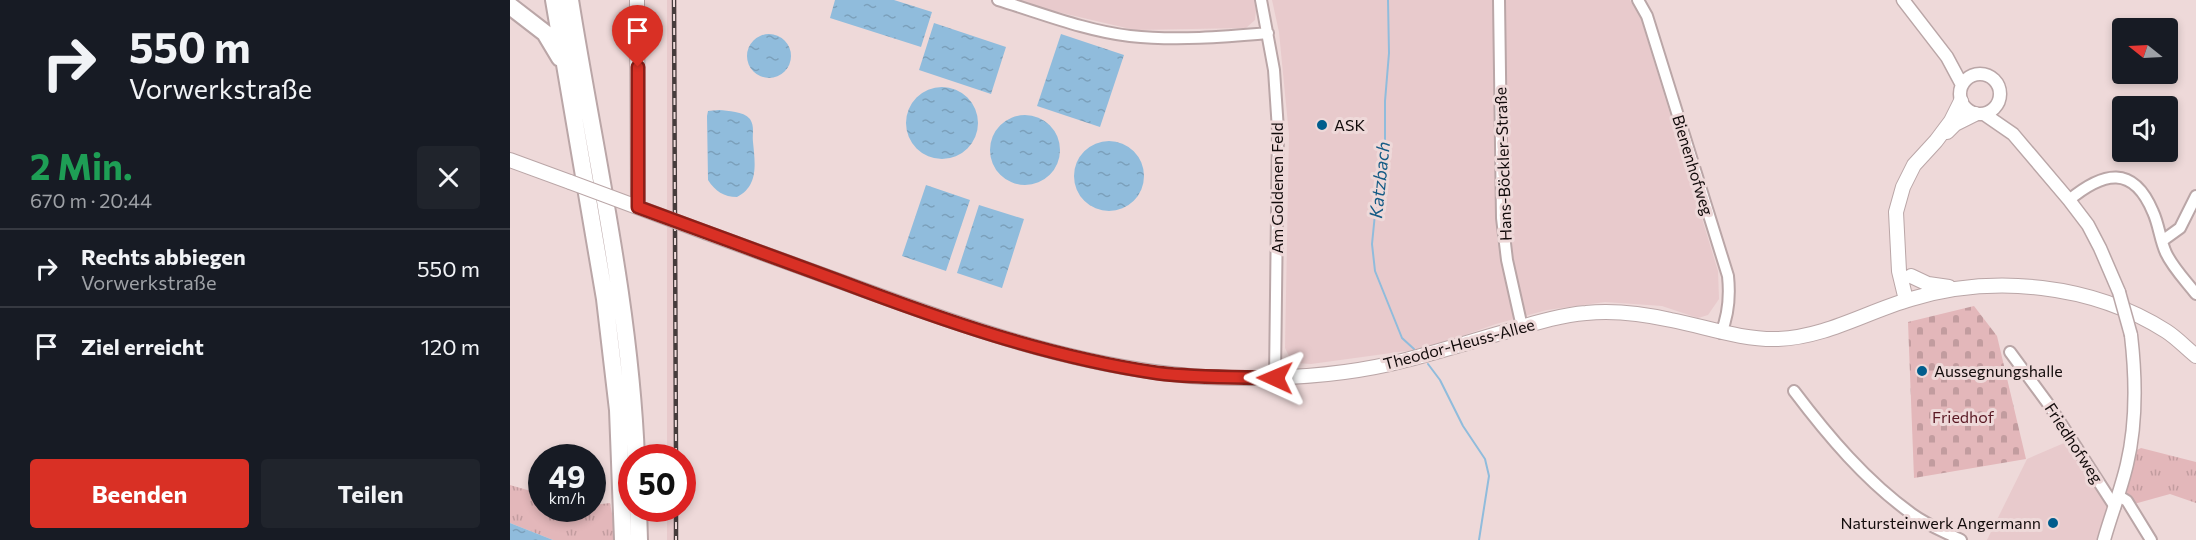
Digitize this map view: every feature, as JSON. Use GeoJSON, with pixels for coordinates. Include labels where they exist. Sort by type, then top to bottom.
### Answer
{"type":"FeatureCollection","features":[{"type":"Feature","properties":{"kind":"highway"},"geometry":{"type":"LineString","coordinates":[[554,0],[613,304]]}},
{"type":"Feature","properties":{"kind":"highway"},"geometry":{"type":"LineString","coordinates":[[570,0],[613,304],[618,410],[628,444]]}},
{"type":"Feature","properties":{"kind":"highway"},"geometry":{"type":"LineString","coordinates":[[510,6],[544,33],[565,66]]}},
{"type":"Feature","properties":{"kind":"highway"},"geometry":{"type":"LineString","coordinates":[[623,540],[630,522]]}},
{"type":"Feature","properties":{"kind":"highway"},"geometry":{"type":"LineString","coordinates":[[634,522],[639,540]]}},
{"type":"Feature","properties":{"kind":"main road"},"geometry":{"type":"LineString","coordinates":[[637,0],[638,207]]}},
{"type":"Feature","properties":{"kind":"main road"},"geometry":{"type":"LineString","coordinates":[[1936,141],[1961,101]]}},
{"type":"Feature","properties":{"kind":"main road"},"geometry":{"type":"LineString","coordinates":[[1912,298],[1900,279],[1896,212],[1903,187],[1914,165],[1936,141],[1955,124],[1980,114]]}},
{"type":"Feature","properties":{"kind":"main road","name":"Theodor-Heuss-Allee"},"geometry":{"type":"LineString","coordinates":[[510,160],[942,319],[1082,360],[1159,373],[1208,377],[1275,378],[1314,375],[1401,362],[1522,327],[1586,313],[1623,313],[1671,320],[1721,333],[1778,339],[1843,326],[1912,298],[1960,289]]}},
{"type":"Feature","properties":{"kind":"main road"},"geometry":{"type":"LineString","coordinates":[[1900,255],[1911,276],[1912,298]]}},
{"type":"Feature","properties":{"kind":"main road"},"geometry":{"type":"LineString","coordinates":[[1911,276],[1928,284],[1960,289],[2022,286],[2054,289],[2118,306],[2166,332],[2196,356]]}},
{"type":"Feature","properties":{"kind":"street"},"geometry":{"type":"LineString","coordinates":[[998,0],[1090,28],[1130,36],[1209,37],[1268,33]]}},
{"type":"Feature","properties":{"kind":"street","name":"Am Goldenen Feld"},"geometry":{"type":"LineString","coordinates":[[1261,0],[1274,70],[1278,130],[1275,378]]}},
{"type":"Feature","properties":{"kind":"street","name":"Hans-Böckler-Straße"},"geometry":{"type":"LineString","coordinates":[[1499,0],[1502,218],[1507,260],[1522,327]]}},
{"type":"Feature","properties":{"kind":"street","name":"Bienenhofweg"},"geometry":{"type":"LineString","coordinates":[[1638,0],[1647,16],[1728,276],[1729,290],[1721,333]]}},
{"type":"Feature","properties":{"kind":"street"},"geometry":{"type":"LineString","coordinates":[[1903,0],[1947,57],[1962,85],[1961,101],[1966,109],[1980,114],[2013,134]]}},
{"type":"Feature","properties":{"kind":"street"},"geometry":{"type":"LineString","coordinates":[[1947,57],[1974,75],[1985,75],[1995,81],[2000,92],[1997,104],[1989,112],[1980,114]]}},
{"type":"Feature","properties":{"kind":"street"},"geometry":{"type":"LineString","coordinates":[[1962,85],[1974,75]]}},
{"type":"Feature","properties":{"kind":"street"},"geometry":{"type":"LineString","coordinates":[[1997,104],[2013,134],[2088,225],[2119,292],[2131,335],[2136,373],[2129,453],[2117,502],[2105,537]]}},
{"type":"Feature","properties":{"kind":"street"},"geometry":{"type":"LineString","coordinates":[[2069,200],[2093,182],[2109,177],[2122,178],[2136,187],[2145,195],[2154,213],[2165,252],[2196,294]]}},
{"type":"Feature","properties":{"kind":"street"},"geometry":{"type":"LineString","coordinates":[[2162,241],[2180,228],[2196,196]]}},
{"type":"Feature","properties":{"kind":"street","name":"Friedhofweg"},"geometry":{"type":"LineString","coordinates":[[2010,352],[2117,502],[2127,501],[2151,540]]}},
{"type":"Feature","properties":{"kind":"street"},"geometry":{"type":"LineString","coordinates":[[1794,391],[1843,451],[1887,494],[1914,515],[1961,540]]}},
{"type":"Feature","properties":{"kind":"shaded area"},"geometry":{"type":"Polygon","coordinates":[[[667,0],[677,0],[678,444],[667,444],[667,0]]]}},
{"type":"Feature","properties":{"kind":"shaded area"},"geometry":{"type":"Polygon","coordinates":[[[1020,0],[1254,0],[1256,10],[1255,20],[1246,28],[1135,30],[1049,10],[1020,0]]]}},
{"type":"Feature","properties":{"kind":"shaded area"},"geometry":{"type":"Polygon","coordinates":[[[1272,0],[1630,0],[1641,19],[1718,271],[1719,299],[1708,315],[1698,318],[1662,306],[1605,302],[1547,310],[1496,324],[1428,348],[1311,364],[1295,363],[1285,348],[1289,135],[1279,32],[1272,0]]]}},
{"type":"Feature","properties":{"kind":"shaded area"},"geometry":{"type":"Polygon","coordinates":[[[2071,440],[2108,506],[2098,540],[1987,540],[2027,459],[2071,440]]]}},
{"type":"Feature","properties":{"kind":"shaded area"},"geometry":{"type":"Polygon","coordinates":[[[667,522],[678,522],[678,540],[667,540],[667,522]]]}},
{"type":"Feature","properties":{"kind":"green space","name":"Friedhof"},"geometry":{"type":"Polygon","coordinates":[[[1974,306],[1997,336],[2026,459],[1914,478],[1908,322],[1974,306]]]}},
{"type":"Feature","properties":{"kind":"green space"},"geometry":{"type":"Polygon","coordinates":[[[2141,448],[2196,462],[2196,503],[2170,494],[2134,504],[2125,494],[2137,450],[2141,448]]]}},
{"type":"Feature","properties":{"kind":"green space"},"geometry":{"type":"Polygon","coordinates":[[[510,485],[528,490],[528,522],[606,522],[606,503],[610,503],[613,540],[553,540],[510,523],[510,485]]]}},
{"type":"Feature","properties":{"kind":"water"},"geometry":{"type":"Polygon","coordinates":[[[835,0],[894,0],[932,12],[921,47],[830,18],[835,0]]]}},
{"type":"Feature","properties":{"kind":"water"},"geometry":{"type":"Polygon","coordinates":[[[934,23],[1006,47],[991,94],[919,70],[934,23]]]}},
{"type":"Feature","properties":{"kind":"water"},"geometry":{"type":"Polygon","coordinates":[[[769,34],[785,40],[791,56],[785,72],[769,78],[753,72],[747,56],[753,40],[769,34]]]}},
{"type":"Feature","properties":{"kind":"water"},"geometry":{"type":"Polygon","coordinates":[[[1061,34],[1124,55],[1100,127],[1037,106],[1061,34]]]}},
{"type":"Feature","properties":{"kind":"water"},"geometry":{"type":"Polygon","coordinates":[[[942,87],[962,93],[972,103],[978,123],[972,143],[962,153],[942,159],[922,153],[912,143],[906,123],[912,103],[922,93],[942,87]]]}},
{"type":"Feature","properties":{"kind":"water"},"geometry":{"type":"Polygon","coordinates":[[[719,110],[743,114],[750,119],[752,125],[754,173],[749,187],[737,197],[720,193],[708,180],[707,116],[708,111],[719,110]]]}},
{"type":"Feature","properties":{"kind":"water"},"geometry":{"type":"Polygon","coordinates":[[[1025,115],[1044,121],[1054,131],[1060,150],[1054,169],[1044,179],[1025,185],[1006,179],[996,169],[990,150],[996,131],[1006,121],[1025,115]]]}},
{"type":"Feature","properties":{"kind":"water"},"geometry":{"type":"Polygon","coordinates":[[[1109,141],[1122,144],[1134,151],[1141,163],[1144,176],[1141,189],[1134,201],[1122,208],[1109,211],[1096,208],[1084,201],[1077,189],[1074,176],[1077,163],[1084,151],[1096,144],[1109,141]]]}},
{"type":"Feature","properties":{"kind":"water"},"geometry":{"type":"Polygon","coordinates":[[[926,185],[970,200],[946,271],[902,256],[926,185]]]}},
{"type":"Feature","properties":{"kind":"water"},"geometry":{"type":"Polygon","coordinates":[[[979,205],[1024,219],[1002,288],[957,273],[979,205]]]}},
{"type":"Feature","properties":{"kind":"water"},"geometry":{"type":"Polygon","coordinates":[[[510,523],[553,540],[510,540],[510,523]]]}},
{"type":"Feature","properties":{"kind":"waterway","name":"Katzbach"},"geometry":{"type":"LineString","coordinates":[[1388,0],[1389,53],[1385,101],[1385,161],[1378,184],[1372,244],[1375,271],[1402,338],[1414,349]]}},
{"type":"Feature","properties":{"kind":"waterway","name":"Katzbach"},"geometry":{"type":"LineString","coordinates":[[1428,364],[1440,380],[1463,426],[1485,459],[1489,476],[1479,540]]}},
{"type":"Feature","properties":{"kind":"railway"},"geometry":{"type":"LineString","coordinates":[[674,0],[676,444]]}},
{"type":"Feature","properties":{"kind":"railway"},"geometry":{"type":"LineString","coordinates":[[676,522],[676,540]]}},
{"type":"Feature","properties":{"kind":"place","name":"ASK"},"geometry":{"type":"Point","coordinates":[1322,125]}},
{"type":"Feature","properties":{"kind":"place","name":"Aussegnungshalle"},"geometry":{"type":"Point","coordinates":[1922,371]}},
{"type":"Feature","properties":{"kind":"place","name":"Natursteinwerk Angermann"},"geometry":{"type":"Point","coordinates":[2053,523]}},
{"type":"Feature","properties":{"kind":"route"},"geometry":{"type":"LineString","coordinates":[[638,67],[638,207],[942,319],[1025,345],[1082,360],[1159,373],[1208,377],[1275,378]]}}]}
